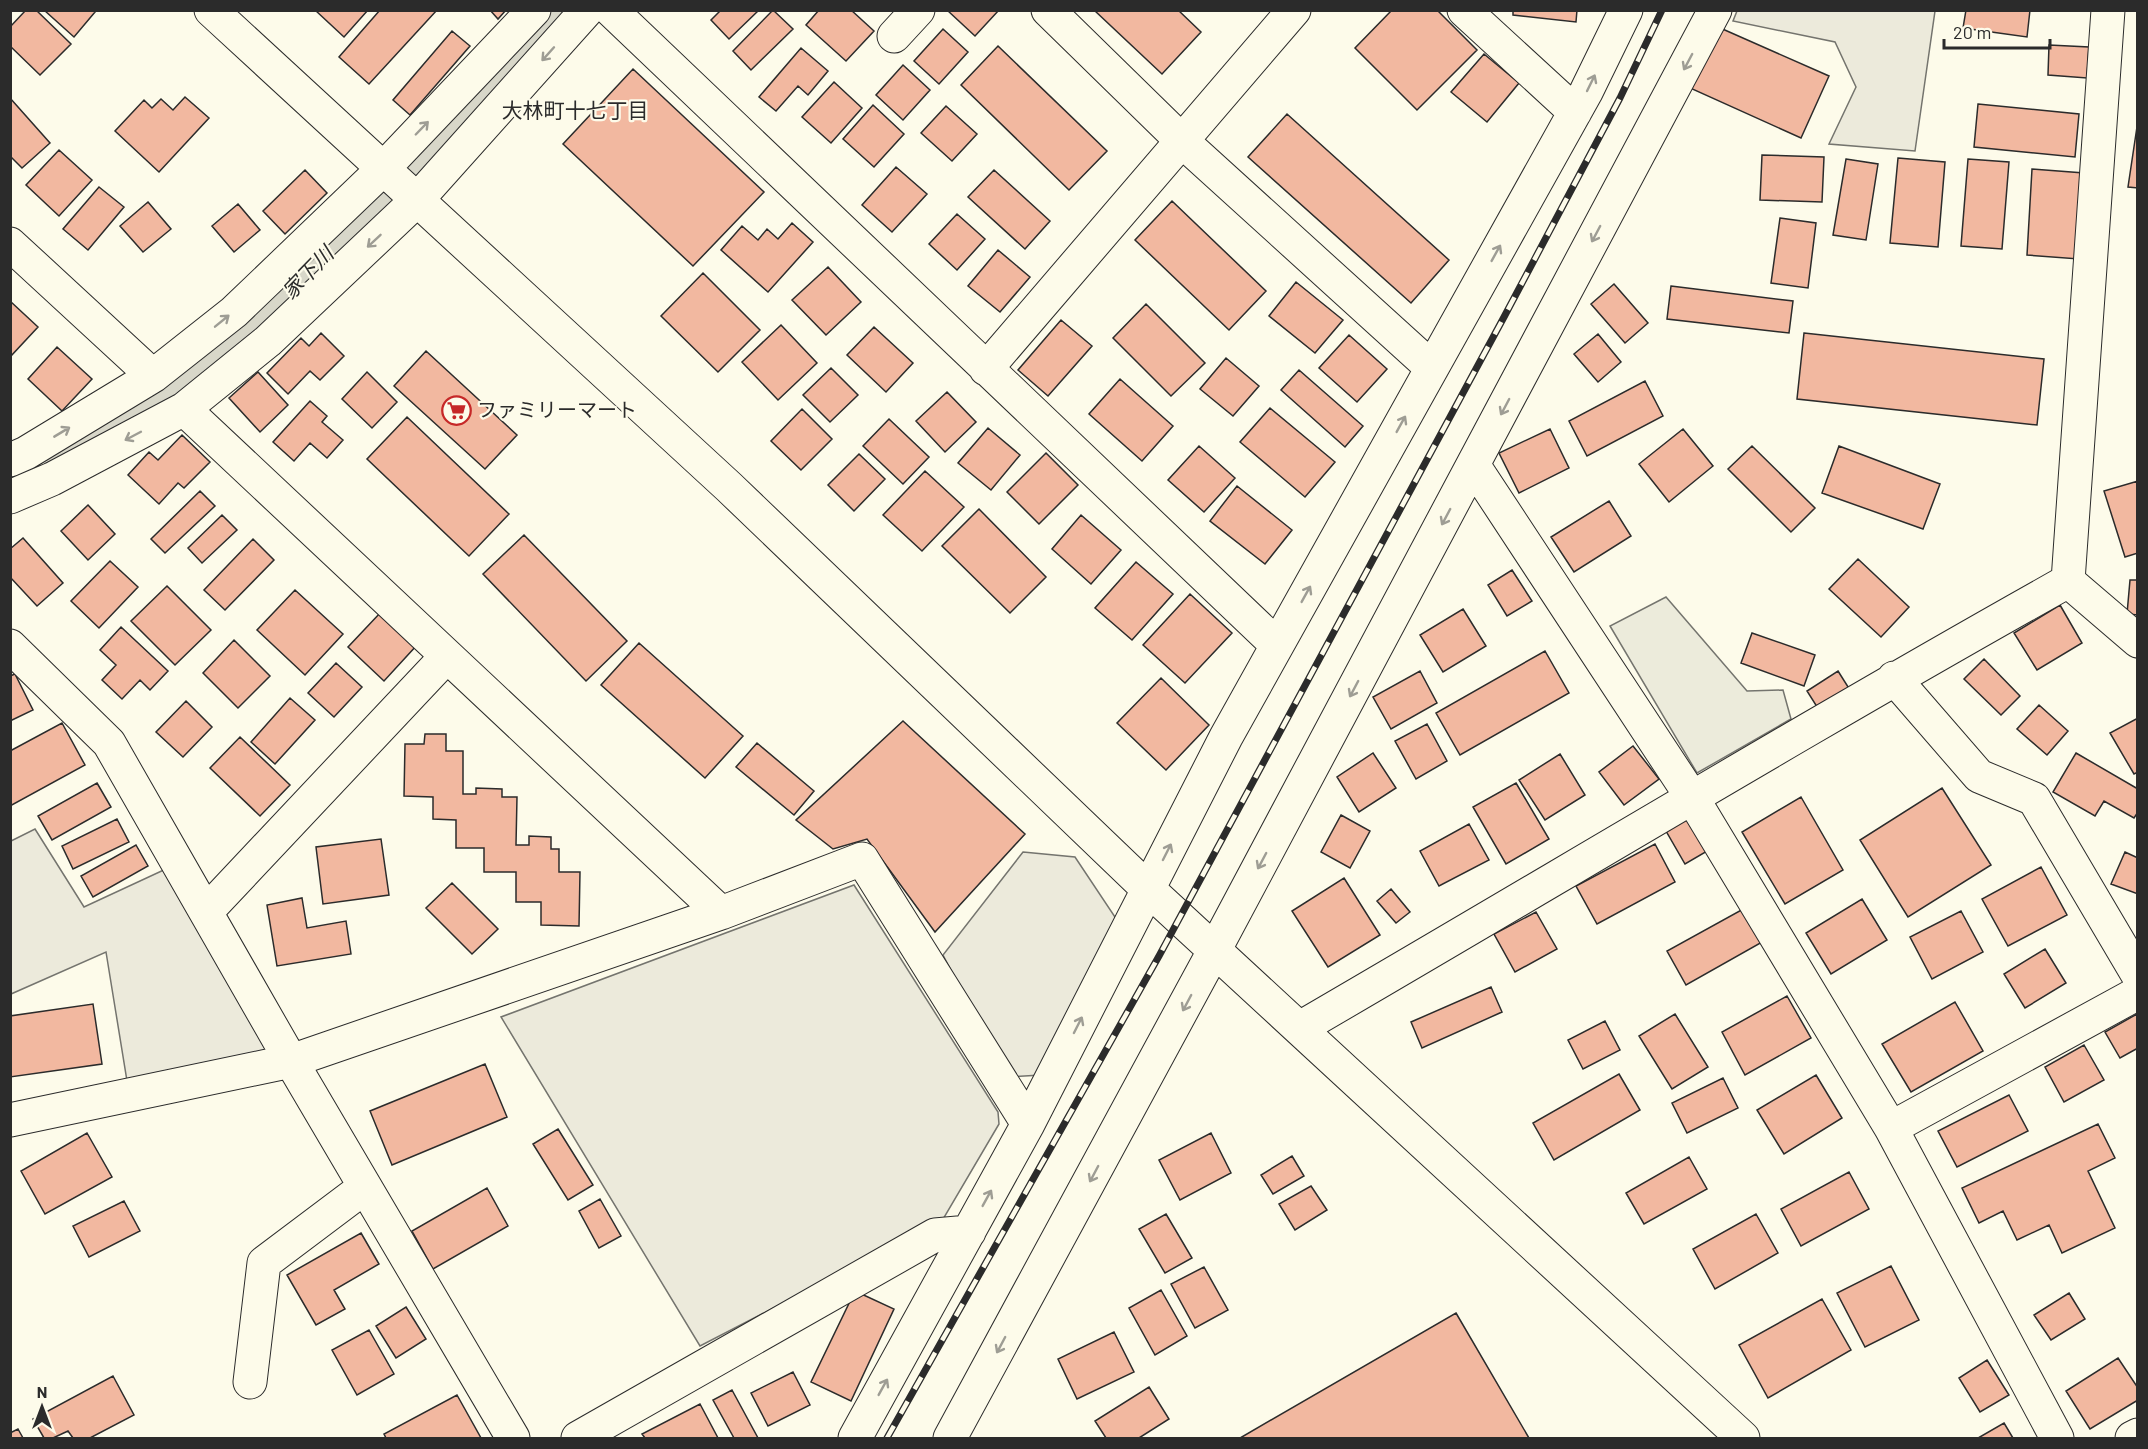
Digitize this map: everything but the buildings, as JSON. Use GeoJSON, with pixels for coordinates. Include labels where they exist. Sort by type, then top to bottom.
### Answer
{"type":"FeatureCollection","features":[{"type":"Feature","properties":{"kind":"street"},"geometry":{"type":"LineString","coordinates":[[211,10],[382,170],[729,487],[1214,951],[1743,1438]]}},
{"type":"Feature","properties":{"kind":"street"},"geometry":{"type":"LineString","coordinates":[[10,460],[26,453],[153,376],[234,312],[382,170],[534,10]]}},
{"type":"Feature","properties":{"kind":"street"},"geometry":{"type":"LineString","coordinates":[[10,496],[52,479],[184,409],[268,341],[416,201],[587,10]]}},
{"type":"Feature","properties":{"kind":"street"},"geometry":{"type":"LineString","coordinates":[[611,10],[1277,645]]}},
{"type":"Feature","properties":{"kind":"street"},"geometry":{"type":"LineString","coordinates":[[894,36],[918,10]]}},
{"type":"Feature","properties":{"kind":"street"},"geometry":{"type":"LineString","coordinates":[[1048,10],[1182,141],[1432,368]]}},
{"type":"Feature","properties":{"kind":"street"},"geometry":{"type":"LineString","coordinates":[[986,369],[1294,10]]}},
{"type":"Feature","properties":{"kind":"street"},"geometry":{"type":"LineString","coordinates":[[1464,10],[1575,112]]}},
{"type":"Feature","properties":{"kind":"street"},"geometry":{"type":"LineString","coordinates":[[855,1438],[1028,1124],[1226,737],[1575,112],[1626,10]]}},
{"type":"Feature","properties":{"kind":"street"},"geometry":{"type":"LineString","coordinates":[[950,1438],[1474,466],[1715,10]]}},
{"type":"Feature","properties":{"kind":"street"},"geometry":{"type":"LineString","coordinates":[[2068,581],[2108,10]]}},
{"type":"Feature","properties":{"kind":"street"},"geometry":{"type":"LineString","coordinates":[[10,244],[153,376]]}},
{"type":"Feature","properties":{"kind":"street"},"geometry":{"type":"LineString","coordinates":[[184,409],[721,914]]}},
{"type":"Feature","properties":{"kind":"street"},"geometry":{"type":"LineString","coordinates":[[1474,466],[1693,799],[1891,1128],[2057,1438]]}},
{"type":"Feature","properties":{"kind":"street"},"geometry":{"type":"LineString","coordinates":[[2068,581],[2138,641]]}},
{"type":"Feature","properties":{"kind":"street"},"geometry":{"type":"LineString","coordinates":[[1300,1028],[1693,799],[1894,678],[2068,581]]}},
{"type":"Feature","properties":{"kind":"street"},"geometry":{"type":"LineString","coordinates":[[10,646],[109,743],[291,1061],[513,1438]]}},
{"type":"Feature","properties":{"kind":"street"},"geometry":{"type":"LineString","coordinates":[[206,912],[447,656]]}},
{"type":"Feature","properties":{"kind":"street"},"geometry":{"type":"LineString","coordinates":[[1894,678],[1979,776],[2034,799],[2138,975]]}},
{"type":"Feature","properties":{"kind":"street"},"geometry":{"type":"LineString","coordinates":[[10,1120],[291,1061],[721,914],[862,859],[1028,1124]]}},
{"type":"Feature","properties":{"kind":"street"},"geometry":{"type":"LineString","coordinates":[[1891,1128],[2138,993]]}},
{"type":"Feature","properties":{"kind":"street"},"geometry":{"type":"LineString","coordinates":[[250,1382],[264,1263],[365,1187]]}},
{"type":"Feature","properties":{"kind":"street"},"geometry":{"type":"LineString","coordinates":[[578,1438],[935,1235],[969,1232]]}},
{"type":"Feature","properties":{"kind":"street"},"geometry":{"type":"LineString","coordinates":[[2132,1438],[2138,1435]]}},
{"type":"Feature","properties":{"kind":"shaded area"},"geometry":{"type":"Polygon","coordinates":[[[1737,11],[1935,11],[1915,151],[1829,144],[1856,87],[1835,42],[1733,21],[1737,11]]]}},
{"type":"Feature","properties":{"kind":"shaded area"},"geometry":{"type":"Polygon","coordinates":[[[1666,597],[1747,691],[1783,690],[1791,719],[1697,773],[1610,626],[1666,597]]]}},
{"type":"Feature","properties":{"kind":"shaded area"},"geometry":{"type":"Polygon","coordinates":[[[35,829],[84,907],[168,868],[274,1044],[265,1057],[128,1087],[106,952],[11,994],[11,841],[35,829]]]}},
{"type":"Feature","properties":{"kind":"shaded area"},"geometry":{"type":"Polygon","coordinates":[[[1023,852],[1075,857],[1117,920],[1041,1075],[1007,1077],[943,955],[1023,852]]]}},
{"type":"Feature","properties":{"kind":"shaded area"},"geometry":{"type":"Polygon","coordinates":[[[854,885],[998,1112],[999,1124],[942,1221],[700,1346],[501,1017],[854,885]]]}},
{"type":"Feature","properties":{"kind":"waterway","name":"家下川"},"geometry":{"type":"LineString","coordinates":[[10,480],[63,455],[163,399],[269,313],[342,241],[562,10]]}},
{"type":"Feature","properties":{"kind":"railway"},"geometry":{"type":"LineString","coordinates":[[887,1438],[1159,956],[1504,317],[1620,98],[1662,10]]}},
{"type":"Feature","properties":{"kind":"place","name":"ファミリーマート"},"geometry":{"type":"Point","coordinates":[456,410]}},
{"type":"Feature","properties":{"kind":"district","name":"大林町十七丁目"},"geometry":{"type":"Point","coordinates":[575,111]}}]}
